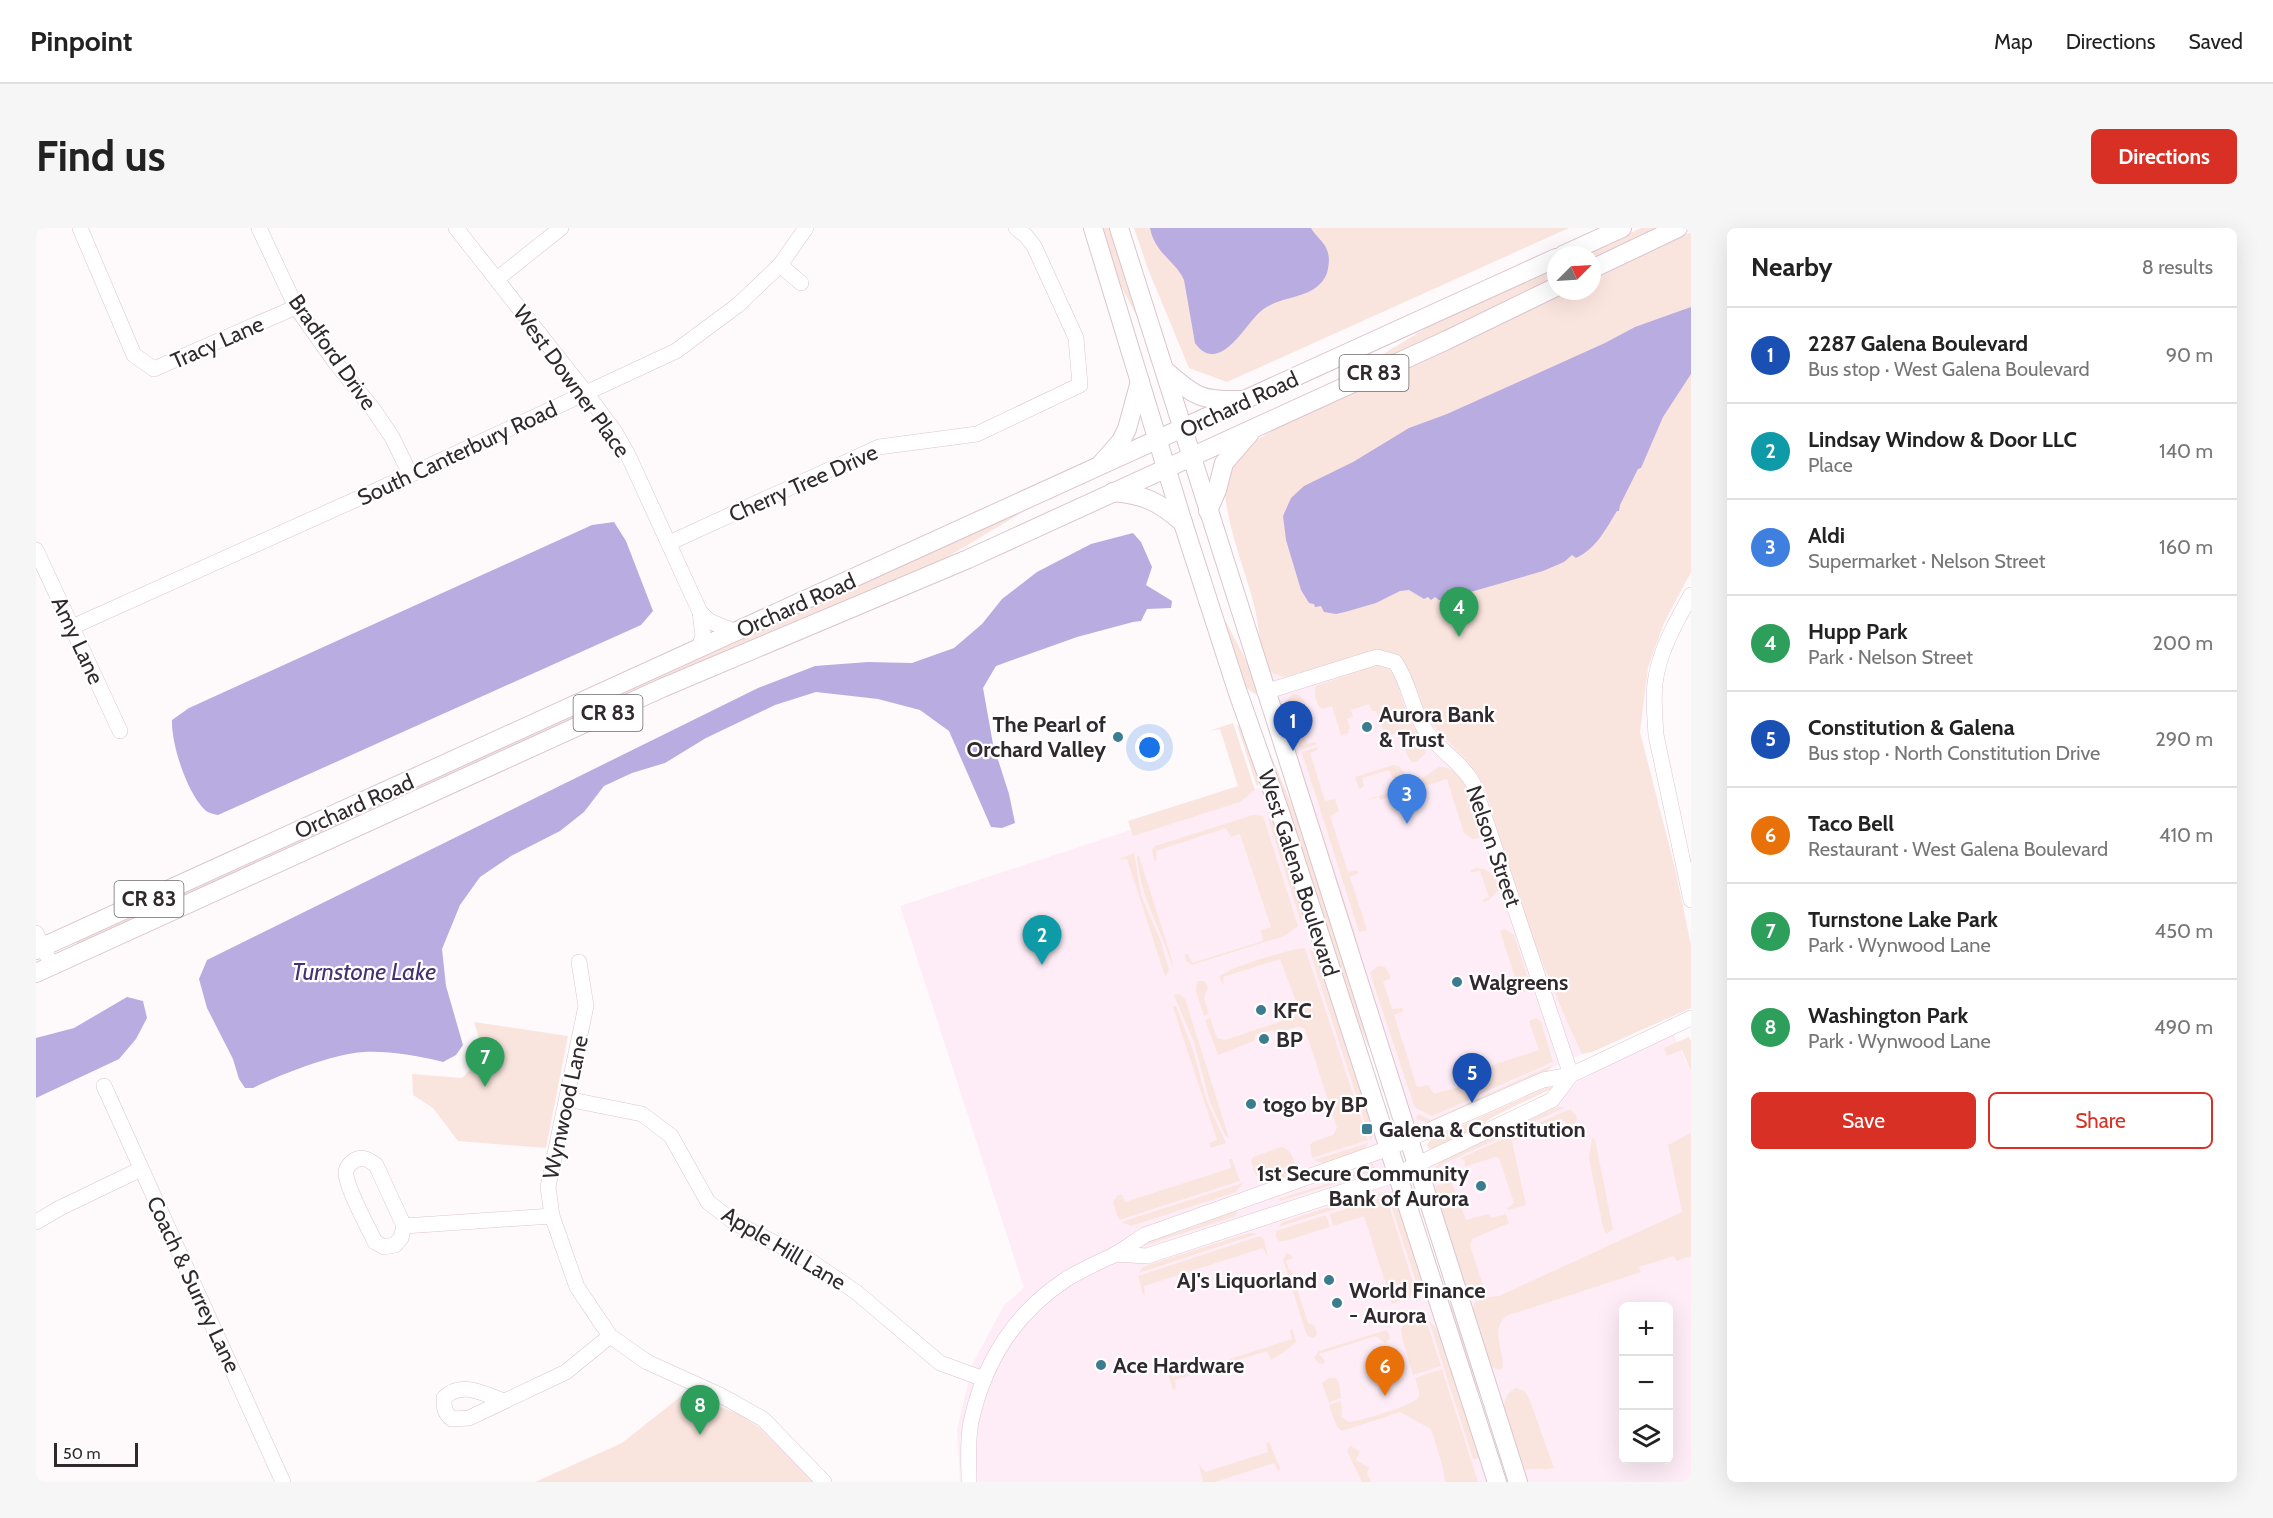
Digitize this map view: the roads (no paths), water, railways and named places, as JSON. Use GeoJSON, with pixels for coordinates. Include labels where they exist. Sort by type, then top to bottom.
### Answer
{"type":"FeatureCollection","features":[{"type":"Feature","properties":{"kind":"main road","name":"West Galena Boulevard"},"geometry":{"type":"LineString","coordinates":[[1093,228],[1183,524],[1281,815],[1497,1482]]}},
{"type":"Feature","properties":{"kind":"main road","name":"West Galena Boulevard"},"geometry":{"type":"LineString","coordinates":[[1119,228],[1284,753],[1518,1482]]}},
{"type":"Feature","properties":{"kind":"main road"},"geometry":{"type":"LineString","coordinates":[[1583,246],[1622,228]]}},
{"type":"Feature","properties":{"kind":"main road"},"geometry":{"type":"LineString","coordinates":[[1601,265],[1678,228]]}},
{"type":"Feature","properties":{"kind":"main road","name":"Orchard Road"},"geometry":{"type":"LineString","coordinates":[[38,944],[698,650],[1547,262]]}},
{"type":"Feature","properties":{"kind":"main road","name":"Orchard Road"},"geometry":{"type":"LineString","coordinates":[[44,969],[662,688],[968,559],[1447,340],[1547,291]]}},
{"type":"Feature","properties":{"kind":"main road"},"geometry":{"type":"LineString","coordinates":[[1165,370],[1194,395],[1206,399],[1249,399]]}},
{"type":"Feature","properties":{"kind":"main road"},"geometry":{"type":"LineString","coordinates":[[1099,467],[1121,441],[1127,429],[1140,381]]}},
{"type":"Feature","properties":{"kind":"main road"},"geometry":{"type":"LineString","coordinates":[[1208,511],[1217,490],[1224,463],[1254,428]]}},
{"type":"Feature","properties":{"kind":"main road"},"geometry":{"type":"LineString","coordinates":[[1112,492],[1136,494],[1154,500],[1183,524]]}},
{"type":"Feature","properties":{"kind":"main road"},"geometry":{"type":"LineString","coordinates":[[1238,690],[1249,696],[1255,703],[1268,734],[1284,753]]}},
{"type":"Feature","properties":{"kind":"street","name":"Tracy Lane"},"geometry":{"type":"LineString","coordinates":[[80,228],[134,355],[154,369],[296,307]]}},
{"type":"Feature","properties":{"kind":"street","name":"Bradford Drive"},"geometry":{"type":"LineString","coordinates":[[259,228],[296,307],[335,362],[373,409],[392,437],[410,474]]}},
{"type":"Feature","properties":{"kind":"street","name":"West Downer Place"},"geometry":{"type":"LineString","coordinates":[[456,228],[586,393],[628,455],[700,612],[703,636],[698,650]]}},
{"type":"Feature","properties":{"kind":"street"},"geometry":{"type":"LineString","coordinates":[[497,279],[561,228]]}},
{"type":"Feature","properties":{"kind":"street","name":"South Canterbury Road"},"geometry":{"type":"LineString","coordinates":[[72,627],[676,351],[738,305],[780,265],[806,228]]}},
{"type":"Feature","properties":{"kind":"street","name":"Cherry Tree Drive"},"geometry":{"type":"LineString","coordinates":[[669,543],[879,447],[977,434],[1080,385],[1076,338],[1034,246],[1016,228]]}},
{"type":"Feature","properties":{"kind":"street"},"geometry":{"type":"LineString","coordinates":[[780,265],[801,283]]}},
{"type":"Feature","properties":{"kind":"street","name":"Amy Lane"},"geometry":{"type":"LineString","coordinates":[[36,550],[120,731]]}},
{"type":"Feature","properties":{"kind":"street"},"geometry":{"type":"LineString","coordinates":[[1691,595],[1660,658],[1655,682],[1654,708],[1656,735],[1691,900]]}},
{"type":"Feature","properties":{"kind":"street"},"geometry":{"type":"LineString","coordinates":[[700,612],[709,621],[735,632]]}},
{"type":"Feature","properties":{"kind":"street","name":"Nelson Street"},"geometry":{"type":"LineString","coordinates":[[1265,692],[1377,657],[1395,662],[1405,677],[1416,715],[1427,733],[1461,764],[1473,783],[1571,1076]]}},
{"type":"Feature","properties":{"kind":"street"},"geometry":{"type":"LineString","coordinates":[[38,944],[44,969]]}},
{"type":"Feature","properties":{"kind":"street","name":"Wynwood Lane"},"geometry":{"type":"LineString","coordinates":[[579,962],[586,1006],[548,1187],[552,1216],[577,1287],[610,1336],[647,1362],[722,1396],[763,1419],[824,1482]]}},
{"type":"Feature","properties":{"kind":"street"},"geometry":{"type":"LineString","coordinates":[[969,1482],[971,1424],[984,1379],[998,1348],[1031,1307],[1066,1279],[1089,1265],[1115,1254],[1145,1235],[1389,1148],[1543,1080],[1571,1076],[1691,1018]]}},
{"type":"Feature","properties":{"kind":"street"},"geometry":{"type":"LineString","coordinates":[[1115,1254],[1147,1256],[1397,1174],[1552,1100],[1571,1076]]}},
{"type":"Feature","properties":{"kind":"street","name":"Coach & Surrey Lane"},"geometry":{"type":"LineString","coordinates":[[104,1086],[284,1482]]}},
{"type":"Feature","properties":{"kind":"street","name":"Apple Hill Lane"},"geometry":{"type":"LineString","coordinates":[[567,1099],[642,1114],[671,1136],[708,1202],[735,1223],[809,1260],[856,1292],[939,1363],[984,1379]]}},
{"type":"Feature","properties":{"kind":"street"},"geometry":{"type":"LineString","coordinates":[[358,1158],[369,1159],[376,1166],[404,1226],[401,1238],[394,1245],[384,1247],[375,1242],[348,1183],[346,1172],[349,1164],[358,1158]]}},
{"type":"Feature","properties":{"kind":"street"},"geometry":{"type":"LineString","coordinates":[[36,1222],[141,1169]]}},
{"type":"Feature","properties":{"kind":"street"},"geometry":{"type":"LineString","coordinates":[[404,1226],[552,1216]]}},
{"type":"Feature","properties":{"kind":"street"},"geometry":{"type":"LineString","coordinates":[[504,1401],[567,1372],[610,1336]]}},
{"type":"Feature","properties":{"kind":"water"},"geometry":{"type":"Polygon","coordinates":[[[1150,228],[1311,228],[1324,244],[1329,255],[1327,273],[1322,282],[1307,293],[1279,301],[1261,311],[1227,348],[1221,352],[1208,354],[1195,343],[1184,280],[1156,244],[1150,228]]]}},
{"type":"Feature","properties":{"kind":"water"},"geometry":{"type":"Polygon","coordinates":[[[1691,307],[1691,374],[1663,417],[1619,511],[1590,549],[1576,558],[1572,555],[1564,562],[1543,571],[1443,600],[1435,597],[1431,600],[1428,597],[1424,599],[1409,590],[1400,591],[1376,603],[1336,614],[1324,612],[1321,606],[1315,607],[1314,604],[1309,603],[1301,590],[1286,540],[1283,516],[1291,498],[1304,486],[1353,462],[1409,428],[1447,414],[1605,343],[1635,327],[1691,307]]]}},
{"type":"Feature","properties":{"kind":"water"},"geometry":{"type":"Polygon","coordinates":[[[614,522],[626,541],[653,611],[641,625],[218,815],[206,811],[198,802],[181,768],[172,730],[172,720],[189,708],[592,525],[614,522]]]}},
{"type":"Feature","properties":{"kind":"water","name":"Turnstone Lake"},"geometry":{"type":"Polygon","coordinates":[[[1133,533],[1141,542],[1152,567],[1146,585],[1172,601],[1171,608],[1147,609],[1141,621],[1077,637],[996,666],[983,688],[993,744],[1009,794],[1015,823],[1002,828],[991,827],[949,731],[920,710],[878,699],[816,692],[775,705],[706,738],[665,763],[632,773],[604,786],[584,812],[560,831],[511,856],[480,877],[460,905],[442,949],[446,986],[463,1045],[456,1055],[443,1062],[404,1054],[364,1052],[337,1056],[292,1071],[253,1088],[245,1088],[239,1079],[233,1059],[207,1008],[199,979],[207,960],[758,688],[815,666],[868,662],[912,663],[954,648],[982,624],[1002,599],[1037,572],[1091,544],[1133,533]]]}},
{"type":"Feature","properties":{"kind":"water"},"geometry":{"type":"Polygon","coordinates":[[[127,997],[143,1001],[147,1018],[136,1039],[119,1059],[36,1098],[36,1038],[74,1028],[127,997]]]}},
{"type":"Feature","properties":{"kind":"place","name":"Hupp Park"},"geometry":{"type":"Point","coordinates":[1459,637]}},
{"type":"Feature","properties":{"kind":"place","name":"Aurora Bank & Trust"},"geometry":{"type":"Point","coordinates":[1367,727]}},
{"type":"Feature","properties":{"kind":"place","name":"The Pearl of Orchard Valley"},"geometry":{"type":"Point","coordinates":[1118,737]}},
{"type":"Feature","properties":{"kind":"place","name":"2287 Galena Boulevard"},"geometry":{"type":"Point","coordinates":[1293,751]}},
{"type":"Feature","properties":{"kind":"place","name":"Aldi"},"geometry":{"type":"Point","coordinates":[1407,824]}},
{"type":"Feature","properties":{"kind":"place","name":"Lindsay Window & Door LLC"},"geometry":{"type":"Point","coordinates":[1042,965]}},
{"type":"Feature","properties":{"kind":"place","name":"Walgreens"},"geometry":{"type":"Point","coordinates":[1457,982]}},
{"type":"Feature","properties":{"kind":"place","name":"KFC"},"geometry":{"type":"Point","coordinates":[1261,1010]}},
{"type":"Feature","properties":{"kind":"place","name":"BP"},"geometry":{"type":"Point","coordinates":[1264,1039]}},
{"type":"Feature","properties":{"kind":"place","name":"Turnstone Lake Park"},"geometry":{"type":"Point","coordinates":[485,1087]}},
{"type":"Feature","properties":{"kind":"place","name":"Constitution & Galena"},"geometry":{"type":"Point","coordinates":[1472,1103]}},
{"type":"Feature","properties":{"kind":"place","name":"togo by BP"},"geometry":{"type":"Point","coordinates":[1251,1104]}},
{"type":"Feature","properties":{"kind":"place","name":"Galena & Constitution"},"geometry":{"type":"Point","coordinates":[1367,1129]}},
{"type":"Feature","properties":{"kind":"place","name":"1st Secure Community Bank of Aurora"},"geometry":{"type":"Point","coordinates":[1481,1186]}},
{"type":"Feature","properties":{"kind":"place","name":"AJ's Liquorland"},"geometry":{"type":"Point","coordinates":[1329,1280]}},
{"type":"Feature","properties":{"kind":"place","name":"World Finance - Aurora"},"geometry":{"type":"Point","coordinates":[1337,1303]}},
{"type":"Feature","properties":{"kind":"place","name":"Ace Hardware"},"geometry":{"type":"Point","coordinates":[1101,1365]}},
{"type":"Feature","properties":{"kind":"place","name":"Taco Bell"},"geometry":{"type":"Point","coordinates":[1385,1396]}},
{"type":"Feature","properties":{"kind":"place","name":"Washington Park"},"geometry":{"type":"Point","coordinates":[700,1435]}}]}
